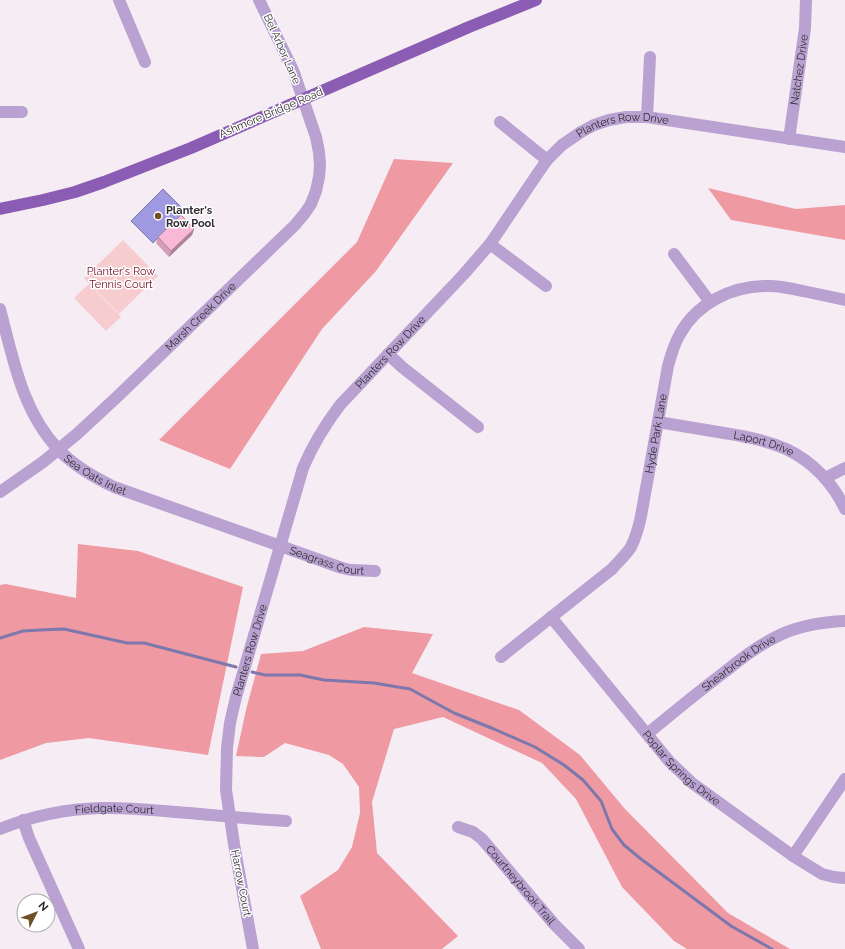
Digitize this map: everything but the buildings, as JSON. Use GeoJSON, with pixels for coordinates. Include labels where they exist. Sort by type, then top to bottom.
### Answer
{"type":"FeatureCollection","features":[{"type":"Feature","properties":{"kind":"main road","name":"Ashmore Bridge Road"},"geometry":{"type":"LineString","coordinates":[[0,209],[74,192],[104,182],[191,148],[469,27],[536,0]]}},
{"type":"Feature","properties":{"kind":"street"},"geometry":{"type":"LineString","coordinates":[[119,0],[145,62]]}},
{"type":"Feature","properties":{"kind":"street","name":"Bel Arbor Lane"},"geometry":{"type":"LineString","coordinates":[[259,0],[293,70],[303,99]]}},
{"type":"Feature","properties":{"kind":"street","name":"Natchez Drive"},"geometry":{"type":"LineString","coordinates":[[789,139],[805,28],[806,0]]}},
{"type":"Feature","properties":{"kind":"street"},"geometry":{"type":"LineString","coordinates":[[646,117],[650,57]]}},
{"type":"Feature","properties":{"kind":"street","name":"Marsh Creek Drive"},"geometry":{"type":"LineString","coordinates":[[0,492],[58,450],[77,434],[294,226],[305,213],[311,204],[316,191],[320,165],[316,137],[303,99]]}},
{"type":"Feature","properties":{"kind":"street"},"geometry":{"type":"LineString","coordinates":[[0,112],[22,112]]}},
{"type":"Feature","properties":{"kind":"street","name":"Planters Row Drive"},"geometry":{"type":"LineString","coordinates":[[230,817],[226,790],[226,774],[230,723],[236,697],[303,468],[316,439],[340,405],[464,274],[490,244],[547,160],[567,140],[581,132],[594,125],[609,120],[626,117],[646,117],[845,147]]}},
{"type":"Feature","properties":{"kind":"street"},"geometry":{"type":"LineString","coordinates":[[500,122],[547,160]]}},
{"type":"Feature","properties":{"kind":"street"},"geometry":{"type":"LineString","coordinates":[[490,244],[546,286]]}},
{"type":"Feature","properties":{"kind":"street"},"geometry":{"type":"LineString","coordinates":[[674,254],[710,302]]}},
{"type":"Feature","properties":{"kind":"street","name":"Hyde Park Lane"},"geometry":{"type":"LineString","coordinates":[[501,657],[612,569],[631,547],[641,516],[668,366],[673,348],[680,333],[690,319],[717,297],[750,287],[784,287],[845,300]]}},
{"type":"Feature","properties":{"kind":"street","name":"Sea Oats Inlet"},"geometry":{"type":"LineString","coordinates":[[0,309],[23,393],[40,426],[58,450],[77,466],[114,487],[280,546]]}},
{"type":"Feature","properties":{"kind":"street"},"geometry":{"type":"LineString","coordinates":[[388,354],[478,426]]}},
{"type":"Feature","properties":{"kind":"street","name":"Laport Drive"},"geometry":{"type":"LineString","coordinates":[[658,422],[728,433],[766,442],[787,450],[806,461],[825,478],[836,492],[845,509]]}},
{"type":"Feature","properties":{"kind":"street"},"geometry":{"type":"LineString","coordinates":[[825,478],[845,468]]}},
{"type":"Feature","properties":{"kind":"street","name":"Seagrass Court"},"geometry":{"type":"LineString","coordinates":[[280,546],[342,568],[375,571]]}},
{"type":"Feature","properties":{"kind":"street","name":"Poplar Springs Drive"},"geometry":{"type":"LineString","coordinates":[[551,617],[669,762],[692,783],[793,856],[822,874],[845,878]]}},
{"type":"Feature","properties":{"kind":"street","name":"Shearbrook Drive"},"geometry":{"type":"LineString","coordinates":[[647,734],[745,656],[770,640],[792,630],[815,624],[845,621]]}},
{"type":"Feature","properties":{"kind":"street"},"geometry":{"type":"LineString","coordinates":[[793,856],[845,779]]}},
{"type":"Feature","properties":{"kind":"street","name":"Fieldgate Court"},"geometry":{"type":"LineString","coordinates":[[0,829],[22,820],[58,812],[103,808],[286,821]]}},
{"type":"Feature","properties":{"kind":"street","name":"Harrow Court"},"geometry":{"type":"LineString","coordinates":[[230,817],[253,949]]}},
{"type":"Feature","properties":{"kind":"street"},"geometry":{"type":"LineString","coordinates":[[22,820],[79,949]]}},
{"type":"Feature","properties":{"kind":"street","name":"Courtneybrook Trail"},"geometry":{"type":"LineString","coordinates":[[458,827],[473,832],[482,838],[554,924],[579,949]]}},
{"type":"Feature","properties":{"kind":"green space","name":"Planter's Row Tennis Court"},"geometry":{"type":"Polygon","coordinates":[[[123,240],[158,276],[119,314],[84,278],[123,240]]]}},
{"type":"Feature","properties":{"kind":"green space"},"geometry":{"type":"Polygon","coordinates":[[[89,284],[121,317],[106,331],[74,298],[89,284]]]}},
{"type":"Feature","properties":{"kind":"shaded area"},"geometry":{"type":"Polygon","coordinates":[[[394,159],[453,163],[376,271],[322,329],[230,469],[159,440],[357,242],[394,159]]]}},
{"type":"Feature","properties":{"kind":"shaded area"},"geometry":{"type":"Polygon","coordinates":[[[708,188],[796,209],[845,205],[845,240],[731,220],[708,188]]]}},
{"type":"Feature","properties":{"kind":"shaded area","name":"Planter's Row Pool"},"geometry":{"type":"Polygon","coordinates":[[[163,189],[185,211],[153,243],[131,221],[163,189]]]}},
{"type":"Feature","properties":{"kind":"shaded area"},"geometry":{"type":"Polygon","coordinates":[[[78,544],[138,551],[243,587],[208,755],[89,738],[46,743],[0,760],[0,585],[6,584],[76,598],[78,544]]]}},
{"type":"Feature","properties":{"kind":"shaded area"},"geometry":{"type":"Polygon","coordinates":[[[364,627],[433,634],[412,673],[519,710],[580,755],[625,809],[728,913],[790,949],[687,949],[674,941],[622,887],[576,799],[542,763],[443,717],[394,729],[372,802],[377,853],[458,936],[442,949],[321,949],[300,896],[338,870],[352,847],[360,813],[359,787],[343,764],[329,755],[285,743],[264,757],[236,756],[246,710],[261,654],[303,651],[364,627]]]}},
{"type":"Feature","properties":{"kind":"waterway"},"geometry":{"type":"LineString","coordinates":[[0,638],[23,631],[64,629],[127,643],[144,643],[236,667]]}},
{"type":"Feature","properties":{"kind":"waterway"},"geometry":{"type":"LineString","coordinates":[[252,672],[265,675],[300,675],[324,680],[374,683],[410,689],[454,713],[535,747],[564,765],[583,780],[601,801],[612,829],[624,845],[731,926],[772,949]]}},
{"type":"Feature","properties":{"kind":"place","name":"Planter's Row Pool"},"geometry":{"type":"Point","coordinates":[158,216]}}]}
